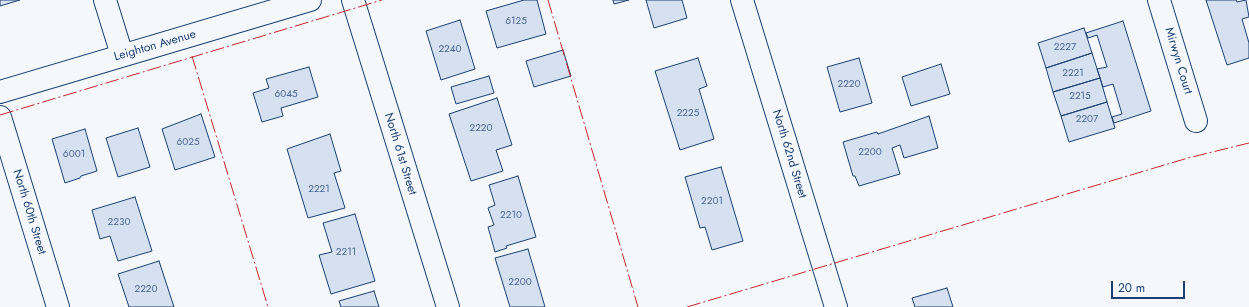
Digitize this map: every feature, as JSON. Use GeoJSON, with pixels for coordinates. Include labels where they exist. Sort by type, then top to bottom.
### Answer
{"type":"FeatureCollection","features":[{"type":"Feature","properties":{"kind":"street"},"geometry":{"type":"LineString","coordinates":[[105,0],[122,55]]}},
{"type":"Feature","properties":{"kind":"street","name":"Leighton Avenue"},"geometry":{"type":"LineString","coordinates":[[0,92],[310,0]]}},
{"type":"Feature","properties":{"kind":"street","name":"North 61st Street"},"geometry":{"type":"LineString","coordinates":[[353,0],[448,307]]}},
{"type":"Feature","properties":{"kind":"street","name":"North 62nd Street"},"geometry":{"type":"LineString","coordinates":[[742,0],[836,307]]}},
{"type":"Feature","properties":{"kind":"street","name":"Mirwyn Court"},"geometry":{"type":"LineString","coordinates":[[1159,0],[1196,121]]}},
{"type":"Feature","properties":{"kind":"street","name":"North 60th Street"},"geometry":{"type":"LineString","coordinates":[[0,117],[58,307]]}},
{"type":"Feature","properties":{"kind":"building"},"geometry":{"type":"Polygon","coordinates":[[[0,0],[20,0],[0,6],[0,0]]]}},
{"type":"Feature","properties":{"kind":"building"},"geometry":{"type":"Polygon","coordinates":[[[524,0],[537,0],[546,34],[497,48],[486,11],[524,0]]]}},
{"type":"Feature","properties":{"kind":"building"},"geometry":{"type":"Polygon","coordinates":[[[613,0],[629,0],[614,4],[613,0]]]}},
{"type":"Feature","properties":{"kind":"building"},"geometry":{"type":"Polygon","coordinates":[[[646,0],[682,0],[687,18],[654,28],[646,0]]]}},
{"type":"Feature","properties":{"kind":"building"},"geometry":{"type":"Polygon","coordinates":[[[1206,0],[1236,0],[1237,2],[1246,0],[1249,17],[1242,19],[1249,43],[1249,58],[1227,65],[1206,0]]]}},
{"type":"Feature","properties":{"kind":"building"},"geometry":{"type":"Polygon","coordinates":[[[460,20],[475,69],[441,80],[426,31],[460,20]]]}},
{"type":"Feature","properties":{"kind":"building"},"geometry":{"type":"Polygon","coordinates":[[[1123,21],[1151,111],[1114,123],[1112,117],[1122,114],[1113,84],[1103,87],[1097,69],[1107,67],[1097,35],[1088,38],[1086,33],[1123,21]]]}},
{"type":"Feature","properties":{"kind":"building"},"geometry":{"type":"Polygon","coordinates":[[[1084,28],[1092,53],[1046,68],[1038,43],[1084,28]]]}},
{"type":"Feature","properties":{"kind":"building"},"geometry":{"type":"Polygon","coordinates":[[[563,50],[571,76],[534,87],[526,61],[563,50]]]}},
{"type":"Feature","properties":{"kind":"building"},"geometry":{"type":"Polygon","coordinates":[[[1092,53],[1100,78],[1053,92],[1046,68],[1092,53]]]}},
{"type":"Feature","properties":{"kind":"building"},"geometry":{"type":"Polygon","coordinates":[[[698,58],[707,86],[699,89],[714,139],[680,150],[655,71],[698,58]]]}},
{"type":"Feature","properties":{"kind":"building"},"geometry":{"type":"Polygon","coordinates":[[[859,58],[872,103],[840,112],[827,67],[859,58]]]}},
{"type":"Feature","properties":{"kind":"building"},"geometry":{"type":"Polygon","coordinates":[[[941,64],[950,94],[911,106],[902,77],[941,64]]]}},
{"type":"Feature","properties":{"kind":"building"},"geometry":{"type":"Polygon","coordinates":[[[309,67],[318,97],[281,108],[283,116],[262,122],[253,93],[269,88],[266,79],[309,67]]]}},
{"type":"Feature","properties":{"kind":"building"},"geometry":{"type":"Polygon","coordinates":[[[489,76],[494,93],[456,104],[451,87],[489,76]]]}},
{"type":"Feature","properties":{"kind":"building"},"geometry":{"type":"Polygon","coordinates":[[[1100,78],[1107,102],[1061,116],[1053,92],[1100,78]]]}},
{"type":"Feature","properties":{"kind":"building"},"geometry":{"type":"Polygon","coordinates":[[[497,98],[512,145],[496,150],[503,171],[471,181],[449,114],[497,98]]]}},
{"type":"Feature","properties":{"kind":"building"},"geometry":{"type":"Polygon","coordinates":[[[1107,102],[1115,128],[1069,142],[1061,116],[1107,102]]]}},
{"type":"Feature","properties":{"kind":"building"},"geometry":{"type":"Polygon","coordinates":[[[201,114],[215,157],[175,170],[162,129],[201,114]]]}},
{"type":"Feature","properties":{"kind":"building"},"geometry":{"type":"Polygon","coordinates":[[[929,116],[938,148],[904,158],[900,145],[892,148],[900,174],[859,186],[855,176],[853,176],[843,142],[877,132],[878,134],[929,116]]]}},
{"type":"Feature","properties":{"kind":"building"},"geometry":{"type":"Polygon","coordinates":[[[138,128],[150,167],[118,177],[106,138],[138,128]]]}},
{"type":"Feature","properties":{"kind":"building"},"geometry":{"type":"Polygon","coordinates":[[[85,129],[97,171],[65,183],[52,139],[85,129]]]}},
{"type":"Feature","properties":{"kind":"building"},"geometry":{"type":"Polygon","coordinates":[[[330,134],[341,171],[334,173],[345,208],[308,218],[287,149],[330,134]]]}},
{"type":"Feature","properties":{"kind":"building"},"geometry":{"type":"Polygon","coordinates":[[[721,167],[743,241],[712,250],[705,227],[700,228],[685,177],[721,167]]]}},
{"type":"Feature","properties":{"kind":"building"},"geometry":{"type":"Polygon","coordinates":[[[518,176],[536,237],[506,246],[507,248],[495,252],[488,227],[494,225],[488,208],[495,205],[489,185],[518,176]]]}},
{"type":"Feature","properties":{"kind":"building"},"geometry":{"type":"Polygon","coordinates":[[[135,197],[152,251],[118,261],[110,236],[100,239],[92,210],[135,197]]]}},
{"type":"Feature","properties":{"kind":"building"},"geometry":{"type":"Polygon","coordinates":[[[355,214],[375,281],[331,294],[319,255],[332,252],[323,223],[355,214]]]}},
{"type":"Feature","properties":{"kind":"building"},"geometry":{"type":"Polygon","coordinates":[[[528,249],[545,307],[510,307],[495,258],[528,249]]]}},
{"type":"Feature","properties":{"kind":"building"},"geometry":{"type":"Polygon","coordinates":[[[159,261],[174,307],[129,307],[118,274],[159,261]]]}},
{"type":"Feature","properties":{"kind":"building"},"geometry":{"type":"Polygon","coordinates":[[[947,288],[953,307],[915,307],[912,298],[947,288]]]}},
{"type":"Feature","properties":{"kind":"building"},"geometry":{"type":"Polygon","coordinates":[[[374,291],[379,307],[341,307],[339,301],[374,291]]]}},
{"type":"Feature","properties":{"kind":"power"},"geometry":{"type":"LineString","coordinates":[[0,115],[382,0]]}},
{"type":"Feature","properties":{"kind":"power"},"geometry":{"type":"LineString","coordinates":[[548,0],[638,307]]}},
{"type":"Feature","properties":{"kind":"power"},"geometry":{"type":"LineString","coordinates":[[192,56],[268,307]]}},
{"type":"Feature","properties":{"kind":"power"},"geometry":{"type":"LineString","coordinates":[[687,307],[1188,158],[1249,143]]}}]}
